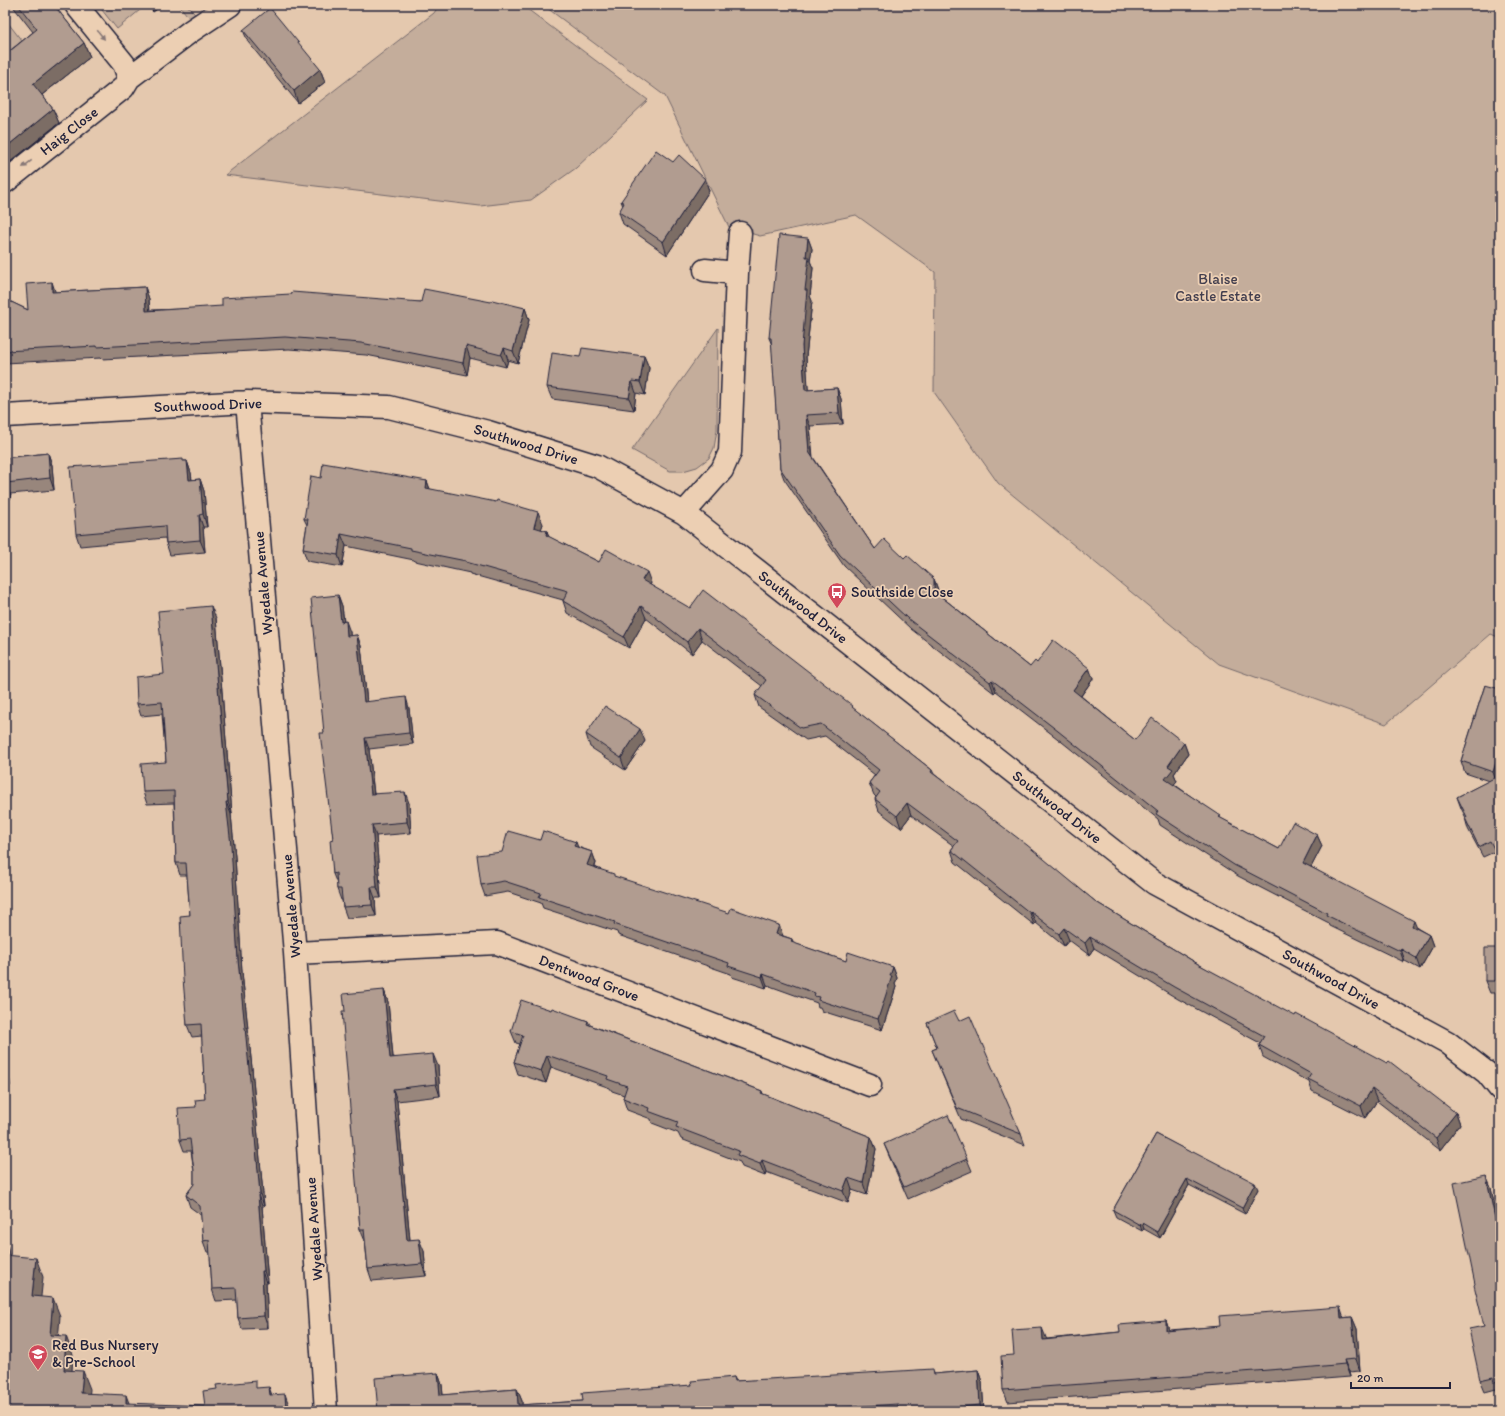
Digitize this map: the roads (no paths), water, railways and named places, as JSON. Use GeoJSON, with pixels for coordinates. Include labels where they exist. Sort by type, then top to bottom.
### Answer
{"type":"FeatureCollection","features":[{"type":"Feature","properties":{"kind":"street"},"geometry":{"type":"LineString","coordinates":[[76,5],[124,64],[129,78]]}},
{"type":"Feature","properties":{"kind":"street","name":"Haig Close"},"geometry":{"type":"LineString","coordinates":[[5,182],[123,88],[129,78],[230,5]]}},
{"type":"Feature","properties":{"kind":"street"},"geometry":{"type":"LineString","coordinates":[[684,513],[722,470],[730,452],[740,233]]}},
{"type":"Feature","properties":{"kind":"street"},"geometry":{"type":"LineString","coordinates":[[705,270],[737,273]]}},
{"type":"Feature","properties":{"kind":"street","name":"Southwood Drive"},"geometry":{"type":"LineString","coordinates":[[5,416],[247,402],[389,408],[488,432],[597,466],[684,513],[1154,883],[1447,1042],[1487,1073],[1500,1089]]}},
{"type":"Feature","properties":{"kind":"street","name":"Wyedale Avenue"},"geometry":{"type":"LineString","coordinates":[[247,402],[295,953],[326,1411]]}},
{"type":"Feature","properties":{"kind":"street","name":"Dentwood Grove"},"geometry":{"type":"LineString","coordinates":[[295,953],[497,943],[870,1085]]}},
{"type":"Feature","properties":{"kind":"place","name":"Southside Close"},"geometry":{"type":"Point","coordinates":[837,609]}},
{"type":"Feature","properties":{"kind":"place","name":"Red Bus Nursery & Pre-School"},"geometry":{"type":"Point","coordinates":[38,1371]}},
{"type":"Feature","properties":{"kind":"park label","name":"Blaise Castle Estate"},"geometry":{"type":"Point","coordinates":[1218,288]}}]}
